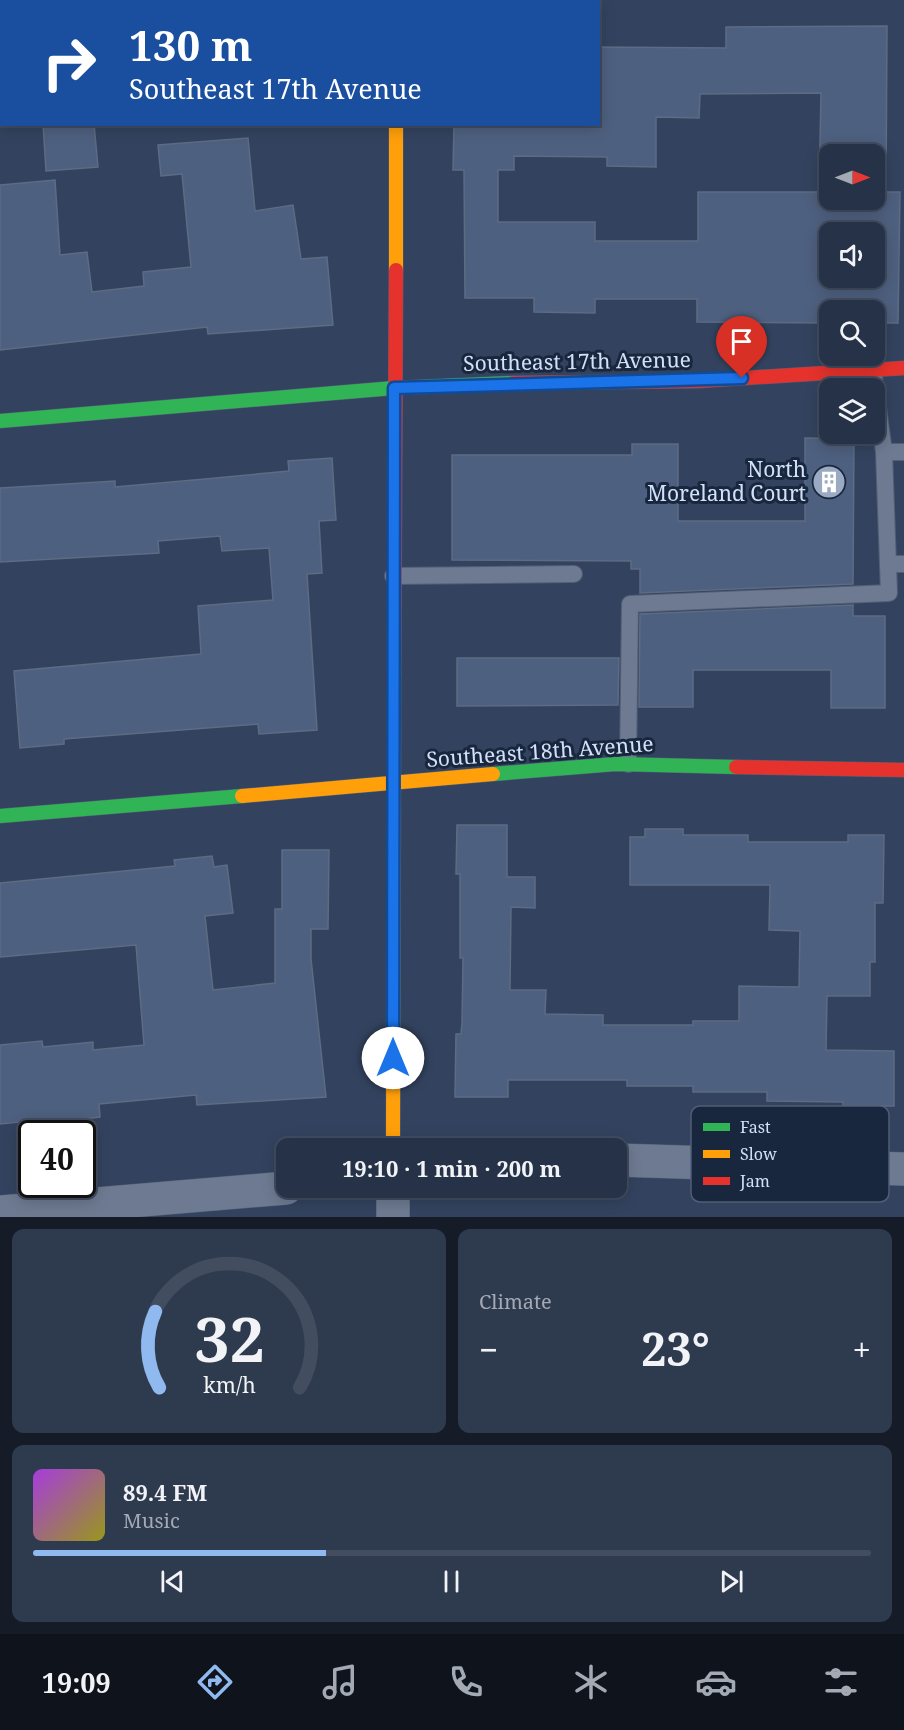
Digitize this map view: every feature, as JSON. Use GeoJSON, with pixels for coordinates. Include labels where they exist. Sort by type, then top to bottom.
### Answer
{"type":"FeatureCollection","features":[{"type":"Feature","properties":{"kind":"street"},"geometry":{"type":"LineString","coordinates":[[393,1138],[396,126]]}},
{"type":"Feature","properties":{"kind":"street","name":"Southeast 17th Avenue"},"geometry":{"type":"LineString","coordinates":[[0,420],[394,388],[465,384],[698,381],[904,368]]}},
{"type":"Feature","properties":{"kind":"street","name":"Southeast 18th Avenue"},"geometry":{"type":"LineString","coordinates":[[0,816],[628,764],[904,770]]}},
{"type":"Feature","properties":{"kind":"street"},"geometry":{"type":"LineString","coordinates":[[627,1160],[691,1162]]}},
{"type":"Feature","properties":{"kind":"street"},"geometry":{"type":"LineString","coordinates":[[889,1169],[904,1169]]}},
{"type":"Feature","properties":{"kind":"street"},"geometry":{"type":"LineString","coordinates":[[0,1212],[276,1189]]}},
{"type":"Feature","properties":{"kind":"street"},"geometry":{"type":"LineString","coordinates":[[393,1198],[393,1217]]}},
{"type":"Feature","properties":{"kind":"lane"},"geometry":{"type":"LineString","coordinates":[[628,764],[630,604],[889,593],[896,564],[873,370]]}},
{"type":"Feature","properties":{"kind":"lane"},"geometry":{"type":"LineString","coordinates":[[884,452],[904,452]]}},
{"type":"Feature","properties":{"kind":"lane"},"geometry":{"type":"LineString","coordinates":[[393,576],[574,574]]}},
{"type":"Feature","properties":{"kind":"building"},"geometry":{"type":"Polygon","coordinates":[[[887,26],[886,192],[900,192],[898,323],[885,323],[885,300],[819,300],[819,323],[697,322],[697,299],[595,299],[595,313],[534,312],[534,298],[465,298],[464,170],[453,170],[454,126],[600,126],[600,47],[726,48],[726,27],[887,26]],[[821,93],[700,94],[699,118],[656,117],[656,167],[607,166],[607,157],[514,156],[514,170],[498,170],[498,222],[595,222],[595,241],[698,241],[698,192],[819,192],[819,210],[885,210],[885,144],[820,144],[821,93]]]}},
{"type":"Feature","properties":{"kind":"building"},"geometry":{"type":"Polygon","coordinates":[[[43,126],[94,126],[98,167],[46,171],[43,126]]]}},
{"type":"Feature","properties":{"kind":"building"},"geometry":{"type":"Polygon","coordinates":[[[248,138],[255,211],[293,205],[301,259],[327,257],[333,325],[208,334],[207,327],[0,350],[0,185],[55,180],[60,255],[87,252],[92,292],[144,286],[143,272],[191,267],[182,174],[161,176],[158,145],[248,138]]]}},
{"type":"Feature","properties":{"kind":"building"},"geometry":{"type":"Polygon","coordinates":[[[805,438],[819,438],[819,444],[854,444],[853,584],[640,593],[640,569],[631,569],[631,561],[452,560],[452,455],[632,455],[632,444],[678,444],[678,521],[805,521],[805,438]]]}},
{"type":"Feature","properties":{"kind":"building"},"geometry":{"type":"Polygon","coordinates":[[[332,458],[336,520],[319,521],[322,573],[307,574],[317,730],[259,734],[258,724],[64,739],[64,744],[20,748],[14,671],[201,654],[198,606],[273,600],[269,548],[222,551],[220,536],[158,541],[159,553],[0,562],[0,488],[115,481],[115,487],[216,478],[289,471],[288,461],[332,458]]]}},
{"type":"Feature","properties":{"kind":"building"},"geometry":{"type":"Polygon","coordinates":[[[853,605],[853,616],[885,616],[885,708],[831,708],[831,670],[693,670],[693,707],[639,707],[640,614],[853,605]]]}},
{"type":"Feature","properties":{"kind":"building"},"geometry":{"type":"Polygon","coordinates":[[[457,658],[619,658],[618,705],[457,706],[457,658]]]}},
{"type":"Feature","properties":{"kind":"building"},"geometry":{"type":"Polygon","coordinates":[[[457,825],[507,825],[507,877],[535,877],[535,908],[511,907],[510,990],[546,990],[545,1014],[603,1015],[603,1025],[693,1025],[693,1021],[739,1021],[739,986],[799,987],[800,931],[769,930],[770,885],[630,885],[630,837],[645,837],[645,829],[683,829],[683,835],[748,835],[748,842],[848,842],[848,835],[884,835],[883,903],[875,903],[875,962],[870,962],[870,996],[827,996],[826,1050],[894,1051],[894,1106],[843,1106],[843,1102],[767,1101],[767,1092],[693,1092],[693,1086],[627,1086],[627,1080],[508,1080],[508,1097],[455,1097],[456,1034],[461,1034],[462,1023],[463,958],[460,958],[460,874],[456,874],[457,825]]]}},
{"type":"Feature","properties":{"kind":"building"},"geometry":{"type":"Polygon","coordinates":[[[282,850],[329,850],[328,929],[311,929],[311,959],[326,1097],[197,1105],[196,1095],[99,1104],[100,1117],[74,1120],[18,1120],[18,1122],[0,1124],[0,1045],[42,1041],[43,1047],[93,1042],[93,1050],[144,1045],[136,945],[0,957],[0,883],[175,866],[174,860],[212,856],[214,867],[227,865],[233,913],[205,916],[213,990],[275,983],[275,909],[282,909],[282,850]]]}},
{"type":"Feature","properties":{"kind":"traffic: fast"},"geometry":{"type":"LineString","coordinates":[[0,421],[394,388],[513,383]]}},
{"type":"Feature","properties":{"kind":"traffic: fast"},"geometry":{"type":"LineString","coordinates":[[493,774],[616,764],[736,767]]}},
{"type":"Feature","properties":{"kind":"traffic: fast"},"geometry":{"type":"LineString","coordinates":[[0,816],[242,796]]}},
{"type":"Feature","properties":{"kind":"traffic: slow"},"geometry":{"type":"LineString","coordinates":[[396,126],[396,270]]}},
{"type":"Feature","properties":{"kind":"traffic: slow"},"geometry":{"type":"LineString","coordinates":[[393,1138],[394,673]]}},
{"type":"Feature","properties":{"kind":"traffic: slow"},"geometry":{"type":"LineString","coordinates":[[242,796],[493,774]]}},
{"type":"Feature","properties":{"kind":"traffic: jam"},"geometry":{"type":"LineString","coordinates":[[394,673],[396,270]]}},
{"type":"Feature","properties":{"kind":"traffic: jam"},"geometry":{"type":"LineString","coordinates":[[513,383],[698,381],[904,368]]}},
{"type":"Feature","properties":{"kind":"traffic: jam"},"geometry":{"type":"LineString","coordinates":[[736,767],[904,770]]}},
{"type":"Feature","properties":{"kind":"place","name":"North Moreland Court"},"geometry":{"type":"Point","coordinates":[829,482]}},
{"type":"Feature","properties":{"kind":"route"},"geometry":{"type":"LineString","coordinates":[[393,1058],[394,388],[465,384],[698,381],[742,378]]}}]}
